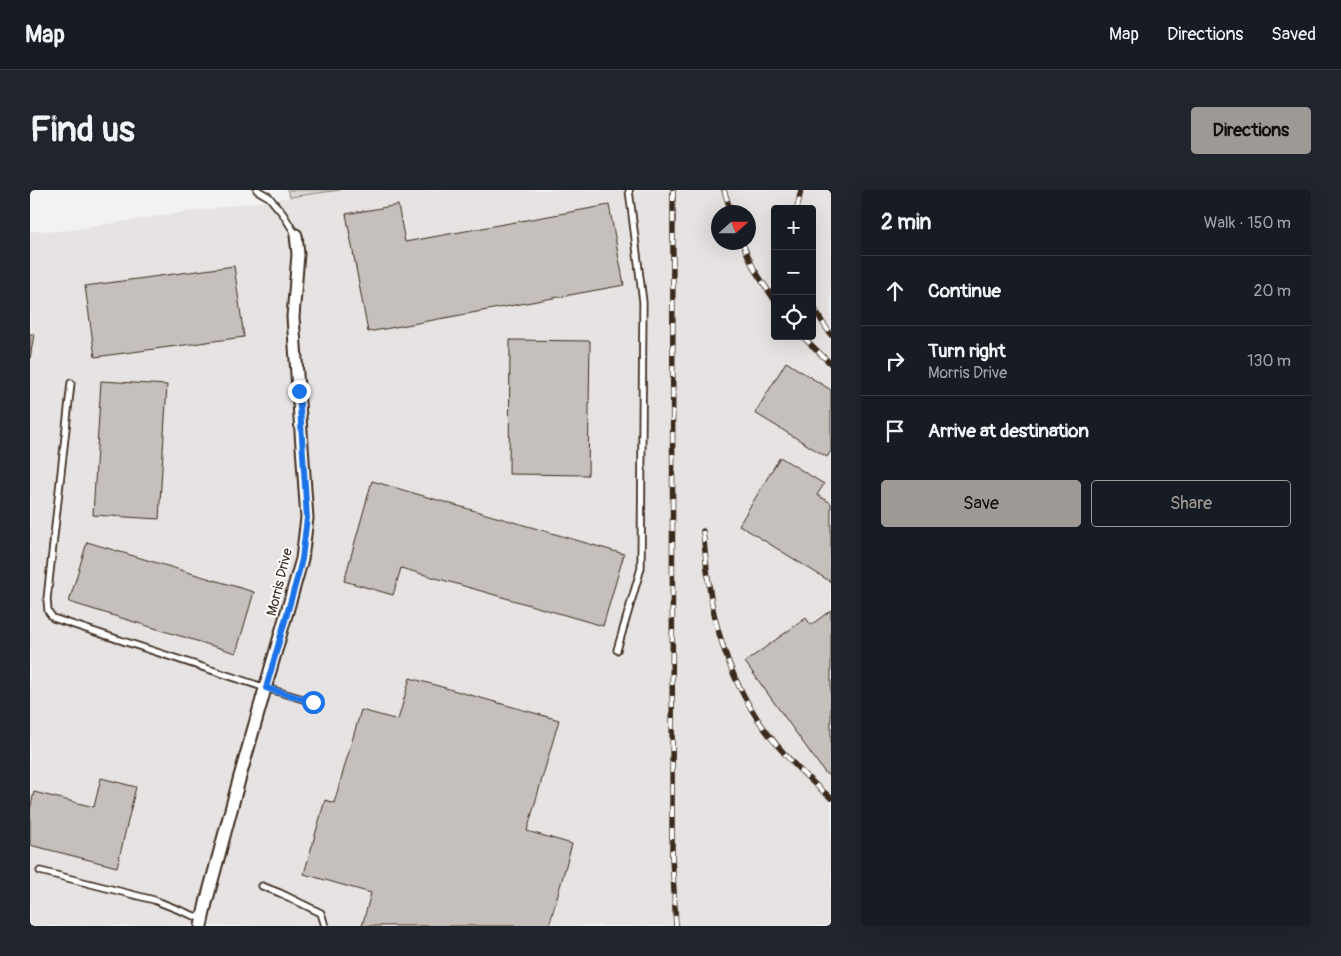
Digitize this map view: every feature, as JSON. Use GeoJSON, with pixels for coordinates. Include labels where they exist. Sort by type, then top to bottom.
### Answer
{"type":"FeatureCollection","features":[{"type":"Feature","properties":{"kind":"street","name":"Morris Drive"},"geometry":{"type":"LineString","coordinates":[[202,923],[236,789],[302,559],[307,518],[293,317],[298,254],[296,235]]}},
{"type":"Feature","properties":{"kind":"lane"},"geometry":{"type":"LineString","coordinates":[[257,190],[270,197],[296,235]]}},
{"type":"Feature","properties":{"kind":"lane"},"geometry":{"type":"LineString","coordinates":[[617,650],[640,568],[643,302],[629,190]]}},
{"type":"Feature","properties":{"kind":"lane"},"geometry":{"type":"LineString","coordinates":[[71,383],[47,599],[48,611],[53,618],[313,702]]}},
{"type":"Feature","properties":{"kind":"lane"},"geometry":{"type":"LineString","coordinates":[[40,871],[154,900],[202,923]]}},
{"type":"Feature","properties":{"kind":"lane"},"geometry":{"type":"LineString","coordinates":[[262,886],[321,913],[325,926]]}},
{"type":"Feature","properties":{"kind":"shaded area"},"geometry":{"type":"Polygon","coordinates":[[[287,190],[340,190],[290,197],[287,190]]]}},
{"type":"Feature","properties":{"kind":"shaded area"},"geometry":{"type":"Polygon","coordinates":[[[340,190],[831,190],[831,926],[30,926],[30,231],[66,231],[340,190]]]}},
{"type":"Feature","properties":{"kind":"building"},"geometry":{"type":"Polygon","coordinates":[[[398,205],[405,242],[609,205],[624,285],[368,332],[346,214],[398,205]]]}},
{"type":"Feature","properties":{"kind":"building"},"geometry":{"type":"Polygon","coordinates":[[[234,266],[244,337],[95,357],[85,286],[234,266]]]}},
{"type":"Feature","properties":{"kind":"building"},"geometry":{"type":"Polygon","coordinates":[[[30,334],[34,334],[30,359],[30,334]]]}},
{"type":"Feature","properties":{"kind":"building"},"geometry":{"type":"Polygon","coordinates":[[[510,340],[590,341],[588,475],[509,474],[510,340]]]}},
{"type":"Feature","properties":{"kind":"building"},"geometry":{"type":"Polygon","coordinates":[[[786,362],[831,390],[831,451],[827,457],[755,413],[786,362]]]}},
{"type":"Feature","properties":{"kind":"building"},"geometry":{"type":"Polygon","coordinates":[[[101,381],[167,385],[159,519],[93,515],[101,381]]]}},
{"type":"Feature","properties":{"kind":"building"},"geometry":{"type":"Polygon","coordinates":[[[780,457],[824,484],[817,495],[831,503],[831,582],[739,525],[780,457]]]}},
{"type":"Feature","properties":{"kind":"building"},"geometry":{"type":"Polygon","coordinates":[[[372,481],[624,554],[603,626],[401,568],[393,595],[344,581],[372,481]]]}},
{"type":"Feature","properties":{"kind":"building"},"geometry":{"type":"Polygon","coordinates":[[[87,542],[254,592],[236,653],[69,602],[87,542]]]}},
{"type":"Feature","properties":{"kind":"building"},"geometry":{"type":"Polygon","coordinates":[[[831,610],[831,777],[825,773],[745,662],[806,618],[811,625],[831,610]]]}},
{"type":"Feature","properties":{"kind":"building"},"geometry":{"type":"Polygon","coordinates":[[[410,678],[559,720],[527,831],[572,844],[549,926],[362,926],[371,893],[304,874],[325,800],[334,803],[361,710],[398,720],[410,678]]]}},
{"type":"Feature","properties":{"kind":"building"},"geometry":{"type":"Polygon","coordinates":[[[101,778],[136,787],[117,867],[30,845],[30,810],[34,792],[94,807],[101,778]]]}},
{"type":"Feature","properties":{"kind":"railway"},"geometry":{"type":"LineString","coordinates":[[673,190],[672,857],[676,926]]}},
{"type":"Feature","properties":{"kind":"railway"},"geometry":{"type":"LineString","coordinates":[[724,190],[729,205]]}},
{"type":"Feature","properties":{"kind":"railway"},"geometry":{"type":"LineString","coordinates":[[798,205],[801,190]]}},
{"type":"Feature","properties":{"kind":"railway"},"geometry":{"type":"LineString","coordinates":[[746,250],[754,269],[771,295]]}},
{"type":"Feature","properties":{"kind":"railway"},"geometry":{"type":"LineString","coordinates":[[816,311],[831,335]]}},
{"type":"Feature","properties":{"kind":"railway"},"geometry":{"type":"LineString","coordinates":[[806,340],[831,364]]}},
{"type":"Feature","properties":{"kind":"railway"},"geometry":{"type":"LineString","coordinates":[[703,531],[709,586],[715,618],[723,646],[744,696],[772,740],[809,779],[831,798]]}},
{"type":"Feature","properties":{"kind":"route"},"geometry":{"type":"LineString","coordinates":[[299,391],[307,518],[302,559],[266,688],[313,702]]}}]}
